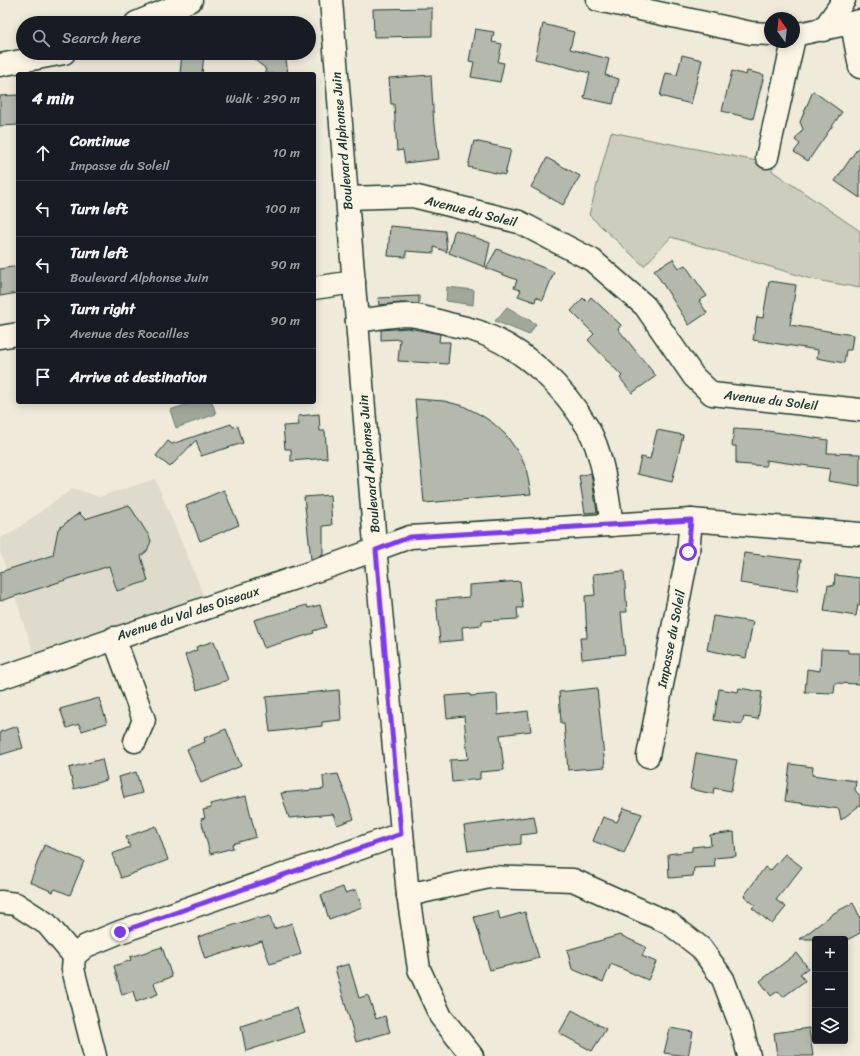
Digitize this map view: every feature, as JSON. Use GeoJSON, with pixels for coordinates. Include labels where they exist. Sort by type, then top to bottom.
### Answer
{"type":"FeatureCollection","features":[{"type":"Feature","properties":{"kind":"street"},"geometry":{"type":"LineString","coordinates":[[153,16],[191,0]]}},
{"type":"Feature","properties":{"kind":"street","name":"Boulevard Alphonse Juin"},"geometry":{"type":"LineString","coordinates":[[331,0],[376,550],[401,834],[408,896],[419,969],[441,1018],[472,1056]]}},
{"type":"Feature","properties":{"kind":"street"},"geometry":{"type":"LineString","coordinates":[[598,0],[751,33],[764,34]]}},
{"type":"Feature","properties":{"kind":"street"},"geometry":{"type":"LineString","coordinates":[[823,30],[844,0]]}},
{"type":"Feature","properties":{"kind":"street"},"geometry":{"type":"LineString","coordinates":[[800,36],[856,23],[860,68]]}},
{"type":"Feature","properties":{"kind":"street"},"geometry":{"type":"LineString","coordinates":[[767,157],[792,48]]}},
{"type":"Feature","properties":{"kind":"street"},"geometry":{"type":"LineString","coordinates":[[0,65],[27,60]]}},
{"type":"Feature","properties":{"kind":"street","name":"Avenue du Soleil"},"geometry":{"type":"LineString","coordinates":[[347,198],[413,196],[519,222],[592,260],[645,306],[694,377],[712,394],[860,410]]}},
{"type":"Feature","properties":{"kind":"street"},"geometry":{"type":"LineString","coordinates":[[316,288],[354,282]]}},
{"type":"Feature","properties":{"kind":"street"},"geometry":{"type":"LineString","coordinates":[[357,321],[407,315],[433,319],[481,333],[506,344],[536,365],[556,384],[588,429],[598,453],[612,525]]}},
{"type":"Feature","properties":{"kind":"street"},"geometry":{"type":"LineString","coordinates":[[0,336],[16,334]]}},
{"type":"Feature","properties":{"kind":"street","name":"Avenue du Val des Oiseaux"},"geometry":{"type":"LineString","coordinates":[[0,678],[376,550],[410,537],[691,520],[860,534]]}},
{"type":"Feature","properties":{"kind":"street","name":"Impasse du Soleil"},"geometry":{"type":"LineString","coordinates":[[648,756],[688,552],[691,520]]}},
{"type":"Feature","properties":{"kind":"street"},"geometry":{"type":"LineString","coordinates":[[114,638],[144,720],[135,741]]}},
{"type":"Feature","properties":{"kind":"street"},"geometry":{"type":"LineString","coordinates":[[95,1056],[72,969],[74,956],[86,946],[120,932],[401,834]]}},
{"type":"Feature","properties":{"kind":"street"},"geometry":{"type":"LineString","coordinates":[[408,896],[489,877],[573,880],[669,923],[701,948],[722,979],[742,1029],[749,1056]]}},
{"type":"Feature","properties":{"kind":"street"},"geometry":{"type":"LineString","coordinates":[[0,902],[16,904],[47,924],[74,956]]}},
{"type":"Feature","properties":{"kind":"shaded area"},"geometry":{"type":"Polygon","coordinates":[[[611,132],[772,164],[772,171],[860,231],[860,288],[811,279],[671,237],[644,266],[589,215],[611,132]]]}},
{"type":"Feature","properties":{"kind":"shaded area"},"geometry":{"type":"Polygon","coordinates":[[[447,287],[474,290],[473,305],[446,301],[447,287]]]}},
{"type":"Feature","properties":{"kind":"shaded area"},"geometry":{"type":"Polygon","coordinates":[[[507,307],[536,324],[529,335],[495,321],[507,307]]]}},
{"type":"Feature","properties":{"kind":"shaded area"},"geometry":{"type":"Polygon","coordinates":[[[188,404],[213,404],[216,414],[176,428],[170,410],[188,404]]]}},
{"type":"Feature","properties":{"kind":"shaded area"},"geometry":{"type":"Polygon","coordinates":[[[155,479],[204,596],[34,654],[0,551],[0,538],[13,532],[73,488],[99,497],[155,479]]]}},
{"type":"Feature","properties":{"kind":"building"},"geometry":{"type":"Polygon","coordinates":[[[432,8],[432,36],[374,37],[373,9],[432,8]]]}},
{"type":"Feature","properties":{"kind":"building"},"geometry":{"type":"Polygon","coordinates":[[[543,24],[574,32],[570,49],[609,59],[605,75],[619,79],[613,104],[584,98],[590,73],[535,59],[543,24]]]}},
{"type":"Feature","properties":{"kind":"building"},"geometry":{"type":"Polygon","coordinates":[[[475,29],[494,32],[492,42],[502,44],[498,62],[504,63],[500,82],[471,77],[474,62],[469,61],[475,29]]]}},
{"type":"Feature","properties":{"kind":"building"},"geometry":{"type":"Polygon","coordinates":[[[682,55],[702,60],[691,104],[660,96],[666,73],[677,75],[682,55]]]}},
{"type":"Feature","properties":{"kind":"building"},"geometry":{"type":"Polygon","coordinates":[[[181,60],[203,60],[202,72],[180,72],[181,60]]]}},
{"type":"Feature","properties":{"kind":"building"},"geometry":{"type":"Polygon","coordinates":[[[255,60],[286,60],[288,72],[266,72],[265,68],[255,60]]]}},
{"type":"Feature","properties":{"kind":"building"},"geometry":{"type":"Polygon","coordinates":[[[732,71],[746,75],[747,71],[764,75],[753,119],[722,111],[732,71]]]}},
{"type":"Feature","properties":{"kind":"building"},"geometry":{"type":"Polygon","coordinates":[[[431,75],[434,126],[435,125],[439,159],[405,163],[403,150],[397,151],[394,104],[391,104],[389,78],[431,75]]]}},
{"type":"Feature","properties":{"kind":"building"},"geometry":{"type":"Polygon","coordinates":[[[813,91],[842,112],[808,161],[794,152],[800,144],[795,140],[803,129],[800,122],[813,91]]]}},
{"type":"Feature","properties":{"kind":"building"},"geometry":{"type":"Polygon","coordinates":[[[16,95],[16,125],[0,126],[0,96],[16,95]]]}},
{"type":"Feature","properties":{"kind":"building"},"geometry":{"type":"Polygon","coordinates":[[[474,141],[511,149],[505,175],[468,167],[474,141]]]}},
{"type":"Feature","properties":{"kind":"building"},"geometry":{"type":"Polygon","coordinates":[[[860,145],[860,198],[835,181],[860,145]]]}},
{"type":"Feature","properties":{"kind":"building"},"geometry":{"type":"Polygon","coordinates":[[[547,158],[580,176],[563,205],[531,187],[547,158]]]}},
{"type":"Feature","properties":{"kind":"building"},"geometry":{"type":"Polygon","coordinates":[[[390,226],[445,231],[447,252],[434,247],[434,253],[406,251],[406,257],[388,256],[390,226]]]}},
{"type":"Feature","properties":{"kind":"building"},"geometry":{"type":"Polygon","coordinates":[[[456,230],[490,243],[485,267],[449,253],[454,232],[456,230]]]}},
{"type":"Feature","properties":{"kind":"building"},"geometry":{"type":"Polygon","coordinates":[[[497,249],[554,272],[543,300],[536,297],[535,302],[518,296],[521,290],[514,288],[517,280],[486,268],[497,249]]]}},
{"type":"Feature","properties":{"kind":"building"},"geometry":{"type":"Polygon","coordinates":[[[673,259],[679,268],[685,265],[707,296],[699,301],[707,313],[689,325],[654,270],[673,259]]]}},
{"type":"Feature","properties":{"kind":"building"},"geometry":{"type":"Polygon","coordinates":[[[16,266],[16,293],[0,296],[0,269],[16,266]]]}},
{"type":"Feature","properties":{"kind":"building"},"geometry":{"type":"Polygon","coordinates":[[[769,281],[796,285],[790,325],[853,335],[851,350],[846,350],[844,363],[817,358],[818,350],[753,340],[757,317],[763,318],[769,281]]]}},
{"type":"Feature","properties":{"kind":"building"},"geometry":{"type":"Polygon","coordinates":[[[419,296],[419,304],[401,303],[379,305],[378,298],[419,296]]]}},
{"type":"Feature","properties":{"kind":"building"},"geometry":{"type":"Polygon","coordinates":[[[591,297],[621,325],[618,329],[656,376],[632,393],[620,378],[622,376],[588,340],[594,334],[571,311],[583,298],[587,302],[591,297]]]}},
{"type":"Feature","properties":{"kind":"building"},"geometry":{"type":"Polygon","coordinates":[[[408,328],[440,334],[439,342],[450,342],[448,364],[398,361],[400,339],[381,340],[381,330],[408,328]]]}},
{"type":"Feature","properties":{"kind":"building"},"geometry":{"type":"Polygon","coordinates":[[[415,399],[444,401],[463,406],[493,423],[506,435],[520,455],[526,468],[531,494],[424,503],[415,399]]]}},
{"type":"Feature","properties":{"kind":"building"},"geometry":{"type":"Polygon","coordinates":[[[319,414],[320,431],[325,431],[327,458],[291,461],[291,449],[285,449],[283,426],[299,425],[298,416],[319,414]]]}},
{"type":"Feature","properties":{"kind":"building"},"geometry":{"type":"Polygon","coordinates":[[[231,424],[233,427],[238,426],[243,443],[201,456],[196,440],[170,467],[156,456],[168,441],[172,444],[231,424]]]}},
{"type":"Feature","properties":{"kind":"building"},"geometry":{"type":"Polygon","coordinates":[[[734,429],[768,431],[828,440],[827,453],[860,454],[860,486],[828,481],[830,469],[766,460],[766,466],[736,464],[736,446],[732,446],[734,429]]]}},
{"type":"Feature","properties":{"kind":"building"},"geometry":{"type":"Polygon","coordinates":[[[657,430],[683,435],[672,482],[637,474],[641,457],[650,459],[657,430]]]}},
{"type":"Feature","properties":{"kind":"building"},"geometry":{"type":"Polygon","coordinates":[[[591,473],[597,512],[585,513],[579,476],[591,473]]]}},
{"type":"Feature","properties":{"kind":"building"},"geometry":{"type":"Polygon","coordinates":[[[224,490],[239,525],[200,541],[186,506],[224,490]]]}},
{"type":"Feature","properties":{"kind":"building"},"geometry":{"type":"Polygon","coordinates":[[[330,495],[332,525],[323,526],[323,555],[311,559],[304,497],[330,495]]]}},
{"type":"Feature","properties":{"kind":"building"},"geometry":{"type":"Polygon","coordinates":[[[129,505],[151,541],[147,551],[141,556],[148,581],[117,591],[109,566],[0,601],[0,572],[53,555],[58,529],[79,513],[85,519],[129,505]]]}},
{"type":"Feature","properties":{"kind":"building"},"geometry":{"type":"Polygon","coordinates":[[[744,553],[801,560],[797,591],[740,583],[744,553]]]}},
{"type":"Feature","properties":{"kind":"building"},"geometry":{"type":"Polygon","coordinates":[[[624,571],[627,612],[621,612],[625,654],[582,659],[580,638],[587,638],[585,596],[595,595],[593,574],[624,571]]]}},
{"type":"Feature","properties":{"kind":"building"},"geometry":{"type":"Polygon","coordinates":[[[835,575],[860,578],[860,606],[858,605],[856,616],[824,611],[828,585],[834,586],[835,575]]]}},
{"type":"Feature","properties":{"kind":"building"},"geometry":{"type":"Polygon","coordinates":[[[520,581],[523,608],[517,608],[518,619],[482,621],[482,625],[462,627],[463,640],[440,642],[436,600],[469,597],[469,585],[520,581]]]}},
{"type":"Feature","properties":{"kind":"building"},"geometry":{"type":"Polygon","coordinates":[[[307,605],[308,608],[320,605],[326,627],[313,631],[314,633],[264,648],[254,620],[307,605]]]}},
{"type":"Feature","properties":{"kind":"building"},"geometry":{"type":"Polygon","coordinates":[[[713,616],[753,622],[746,658],[707,650],[713,616]]]}},
{"type":"Feature","properties":{"kind":"building"},"geometry":{"type":"Polygon","coordinates":[[[214,641],[228,680],[197,690],[185,655],[197,650],[196,647],[214,641]]]}},
{"type":"Feature","properties":{"kind":"building"},"geometry":{"type":"Polygon","coordinates":[[[821,649],[848,650],[848,653],[860,653],[860,684],[835,683],[834,693],[805,692],[807,669],[820,671],[821,649]]]}},
{"type":"Feature","properties":{"kind":"building"},"geometry":{"type":"Polygon","coordinates":[[[597,688],[605,767],[568,770],[564,723],[561,723],[559,692],[597,688]]]}},
{"type":"Feature","properties":{"kind":"building"},"geometry":{"type":"Polygon","coordinates":[[[739,688],[762,692],[758,719],[744,717],[742,724],[714,720],[719,689],[738,692],[739,688]]]}},
{"type":"Feature","properties":{"kind":"building"},"geometry":{"type":"Polygon","coordinates":[[[339,690],[341,720],[322,722],[322,726],[270,732],[266,697],[339,690]]]}},
{"type":"Feature","properties":{"kind":"building"},"geometry":{"type":"Polygon","coordinates":[[[470,694],[470,696],[497,694],[498,715],[528,711],[531,731],[500,735],[504,770],[480,772],[480,779],[452,782],[450,760],[468,759],[464,716],[447,718],[445,696],[470,694]]]}},
{"type":"Feature","properties":{"kind":"building"},"geometry":{"type":"Polygon","coordinates":[[[99,698],[107,723],[82,731],[79,724],[67,728],[60,709],[99,698]]]}},
{"type":"Feature","properties":{"kind":"building"},"geometry":{"type":"Polygon","coordinates":[[[17,726],[23,748],[0,755],[0,732],[17,726]]]}},
{"type":"Feature","properties":{"kind":"building"},"geometry":{"type":"Polygon","coordinates":[[[226,729],[241,766],[201,783],[187,749],[205,742],[204,738],[226,729]]]}},
{"type":"Feature","properties":{"kind":"building"},"geometry":{"type":"Polygon","coordinates":[[[696,753],[737,760],[731,791],[714,788],[713,794],[690,789],[696,753]]]}},
{"type":"Feature","properties":{"kind":"building"},"geometry":{"type":"Polygon","coordinates":[[[102,759],[107,780],[74,789],[69,768],[102,759]]]}},
{"type":"Feature","properties":{"kind":"building"},"geometry":{"type":"Polygon","coordinates":[[[790,764],[813,767],[812,775],[856,781],[855,790],[860,796],[860,805],[841,820],[839,809],[785,801],[790,764]]]}},
{"type":"Feature","properties":{"kind":"building"},"geometry":{"type":"Polygon","coordinates":[[[136,772],[142,793],[124,798],[119,777],[136,772]]]}},
{"type":"Feature","properties":{"kind":"building"},"geometry":{"type":"Polygon","coordinates":[[[338,774],[354,819],[337,825],[333,814],[289,818],[281,793],[324,789],[323,776],[338,774]]]}},
{"type":"Feature","properties":{"kind":"building"},"geometry":{"type":"Polygon","coordinates":[[[246,796],[256,837],[232,844],[233,848],[210,854],[201,819],[205,818],[203,810],[211,808],[210,804],[246,796]]]}},
{"type":"Feature","properties":{"kind":"building"},"geometry":{"type":"Polygon","coordinates":[[[624,808],[642,814],[624,853],[593,841],[603,817],[617,822],[624,808]]]}},
{"type":"Feature","properties":{"kind":"building"},"geometry":{"type":"Polygon","coordinates":[[[534,816],[537,833],[521,835],[521,844],[468,851],[464,826],[534,816]]]}},
{"type":"Feature","properties":{"kind":"building"},"geometry":{"type":"Polygon","coordinates":[[[156,826],[168,860],[121,878],[112,854],[130,847],[126,837],[156,826]]]}},
{"type":"Feature","properties":{"kind":"building"},"geometry":{"type":"Polygon","coordinates":[[[734,832],[736,856],[714,858],[715,867],[694,868],[693,876],[669,878],[668,854],[692,851],[692,847],[711,845],[710,835],[734,832]]]}},
{"type":"Feature","properties":{"kind":"building"},"geometry":{"type":"Polygon","coordinates":[[[44,845],[84,861],[70,895],[55,889],[53,892],[30,882],[44,845]]]}},
{"type":"Feature","properties":{"kind":"building"},"geometry":{"type":"Polygon","coordinates":[[[785,854],[802,867],[776,900],[786,907],[772,924],[752,908],[755,905],[744,896],[765,867],[770,871],[785,854]]]}},
{"type":"Feature","properties":{"kind":"building"},"geometry":{"type":"Polygon","coordinates":[[[343,887],[345,893],[356,890],[362,907],[329,919],[321,895],[343,887]]]}},
{"type":"Feature","properties":{"kind":"building"},"geometry":{"type":"Polygon","coordinates":[[[853,903],[860,917],[860,933],[849,939],[848,936],[812,936],[812,939],[800,939],[834,913],[853,903]]]}},
{"type":"Feature","properties":{"kind":"building"},"geometry":{"type":"Polygon","coordinates":[[[498,911],[500,919],[525,912],[539,958],[490,970],[474,917],[498,911]]]}},
{"type":"Feature","properties":{"kind":"building"},"geometry":{"type":"Polygon","coordinates":[[[270,916],[274,929],[292,923],[301,954],[270,964],[262,941],[205,959],[198,937],[258,917],[259,919],[270,916]]]}},
{"type":"Feature","properties":{"kind":"building"},"geometry":{"type":"Polygon","coordinates":[[[620,935],[646,947],[642,956],[656,962],[648,980],[611,964],[603,982],[572,969],[567,950],[620,935]]]}},
{"type":"Feature","properties":{"kind":"building"},"geometry":{"type":"Polygon","coordinates":[[[162,947],[172,977],[154,983],[158,994],[136,1002],[133,991],[122,995],[114,966],[131,960],[130,957],[162,947]]]}},
{"type":"Feature","properties":{"kind":"building"},"geometry":{"type":"Polygon","coordinates":[[[797,953],[808,968],[800,974],[805,981],[783,997],[778,991],[771,996],[760,981],[797,953]]]}},
{"type":"Feature","properties":{"kind":"building"},"geometry":{"type":"Polygon","coordinates":[[[349,964],[359,998],[368,995],[376,1019],[385,1016],[390,1032],[356,1042],[335,968],[349,964]]]}},
{"type":"Feature","properties":{"kind":"building"},"geometry":{"type":"Polygon","coordinates":[[[297,1008],[305,1032],[246,1051],[241,1026],[297,1008]]]}},
{"type":"Feature","properties":{"kind":"building"},"geometry":{"type":"Polygon","coordinates":[[[572,1010],[606,1029],[592,1051],[559,1033],[572,1010]]]}},
{"type":"Feature","properties":{"kind":"building"},"geometry":{"type":"Polygon","coordinates":[[[670,1028],[693,1032],[688,1056],[664,1053],[670,1028]]]}},
{"type":"Feature","properties":{"kind":"building"},"geometry":{"type":"Polygon","coordinates":[[[809,1028],[813,1056],[777,1056],[774,1033],[809,1028]]]}},
{"type":"Feature","properties":{"kind":"route"},"geometry":{"type":"LineString","coordinates":[[120,932],[401,834],[376,550],[410,537],[691,520],[688,552]]}}]}
